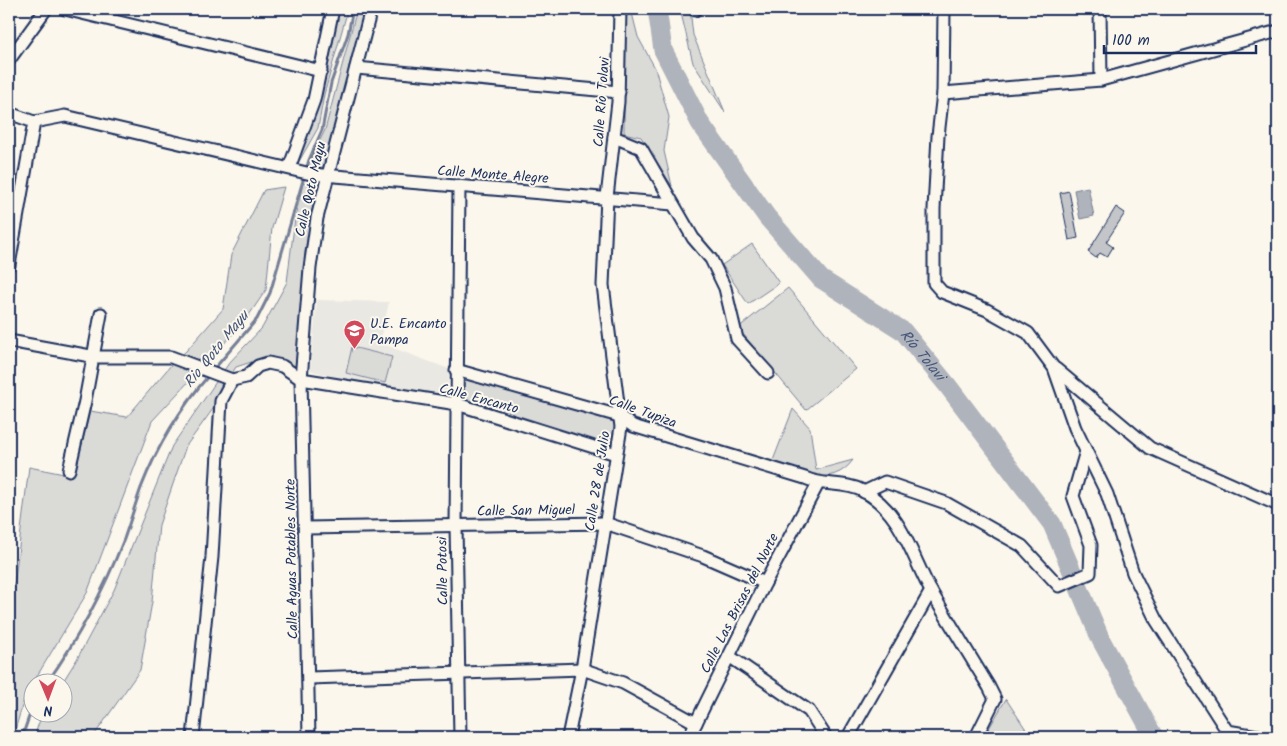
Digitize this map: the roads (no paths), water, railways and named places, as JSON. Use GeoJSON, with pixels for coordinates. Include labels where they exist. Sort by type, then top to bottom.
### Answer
{"type":"FeatureCollection","features":[{"type":"Feature","properties":{"kind":"street"},"geometry":{"type":"LineString","coordinates":[[9,60],[46,9]]}},
{"type":"Feature","properties":{"kind":"street"},"geometry":{"type":"LineString","coordinates":[[65,9],[321,71]]}},
{"type":"Feature","properties":{"kind":"street"},"geometry":{"type":"LineString","coordinates":[[293,169],[321,71],[332,9]]}},
{"type":"Feature","properties":{"kind":"street","name":"Calle Qoto Mayu"},"geometry":{"type":"LineString","coordinates":[[301,380],[316,218],[371,9]]}},
{"type":"Feature","properties":{"kind":"street","name":"Calle Río Tolavi"},"geometry":{"type":"LineString","coordinates":[[608,197],[619,92],[620,9]]}},
{"type":"Feature","properties":{"kind":"street"},"geometry":{"type":"LineString","coordinates":[[944,9],[943,93],[938,136],[934,209],[934,282],[942,292],[987,310],[1028,333],[1054,368],[1150,448],[1278,505]]}},
{"type":"Feature","properties":{"kind":"street"},"geometry":{"type":"LineString","coordinates":[[1100,9],[1101,80]]}},
{"type":"Feature","properties":{"kind":"street"},"geometry":{"type":"LineString","coordinates":[[943,93],[1101,80],[1278,31]]}},
{"type":"Feature","properties":{"kind":"street"},"geometry":{"type":"LineString","coordinates":[[356,68],[619,92]]}},
{"type":"Feature","properties":{"kind":"street"},"geometry":{"type":"LineString","coordinates":[[9,113],[34,122],[9,265]]}},
{"type":"Feature","properties":{"kind":"street","name":"Calle Monte Alegre"},"geometry":{"type":"LineString","coordinates":[[34,122],[65,116],[311,174],[608,197],[673,204]]}},
{"type":"Feature","properties":{"kind":"street"},"geometry":{"type":"LineString","coordinates":[[614,137],[641,148],[693,238],[711,259],[725,288],[737,339],[768,372]]}},
{"type":"Feature","properties":{"kind":"street","name":"Calle Potosi"},"geometry":{"type":"LineString","coordinates":[[459,186],[456,526],[460,737]]}},
{"type":"Feature","properties":{"kind":"street","name":"Calle 28 de Julio"},"geometry":{"type":"LineString","coordinates":[[568,737],[582,669],[621,427],[603,285],[608,197]]}},
{"type":"Feature","properties":{"kind":"street"},"geometry":{"type":"LineString","coordinates":[[69,470],[101,314]]}},
{"type":"Feature","properties":{"kind":"street"},"geometry":{"type":"LineString","coordinates":[[9,341],[93,357],[171,357],[232,380],[246,377],[258,366],[268,363],[282,366],[301,380]]}},
{"type":"Feature","properties":{"kind":"street"},"geometry":{"type":"LineString","coordinates":[[1054,368],[1075,428],[1107,494],[1133,573],[1156,620],[1229,734],[1264,737]]}},
{"type":"Feature","properties":{"kind":"street","name":"Calle Tupiza"},"geometry":{"type":"LineString","coordinates":[[456,370],[619,416],[633,426],[805,478],[818,484]]}},
{"type":"Feature","properties":{"kind":"street"},"geometry":{"type":"LineString","coordinates":[[193,737],[212,557],[221,401],[232,380]]}},
{"type":"Feature","properties":{"kind":"street","name":"Calle Encanto"},"geometry":{"type":"LineString","coordinates":[[301,380],[456,404],[616,454]]}},
{"type":"Feature","properties":{"kind":"street","name":"Calle Aguas Potables Norte"},"geometry":{"type":"LineString","coordinates":[[301,380],[306,528],[309,737]]}},
{"type":"Feature","properties":{"kind":"street"},"geometry":{"type":"LineString","coordinates":[[864,492],[885,482],[946,503],[1022,546],[1059,586],[1090,573],[1091,545],[1073,496],[1086,450]]}},
{"type":"Feature","properties":{"kind":"street"},"geometry":{"type":"LineString","coordinates":[[818,484],[846,484],[864,492],[897,522],[931,591],[990,687],[994,699],[976,737]]}},
{"type":"Feature","properties":{"kind":"street","name":"Calle Las Brisas del Norte"},"geometry":{"type":"LineString","coordinates":[[689,737],[764,584],[818,484]]}},
{"type":"Feature","properties":{"kind":"street","name":"Calle San Miguel"},"geometry":{"type":"LineString","coordinates":[[306,528],[605,524],[703,556],[764,584]]}},
{"type":"Feature","properties":{"kind":"street"},"geometry":{"type":"LineString","coordinates":[[848,737],[931,591]]}},
{"type":"Feature","properties":{"kind":"street"},"geometry":{"type":"LineString","coordinates":[[729,656],[808,711],[826,737]]}},
{"type":"Feature","properties":{"kind":"street"},"geometry":{"type":"LineString","coordinates":[[308,678],[582,669],[623,683],[696,723]]}},
{"type":"Feature","properties":{"kind":"waterway","name":"Rio Qoto Mayu"},"geometry":{"type":"LineString","coordinates":[[214,369],[257,319],[270,293],[309,160],[322,130],[331,83],[348,34],[353,9]]}},
{"type":"Feature","properties":{"kind":"waterway","name":"Río Tolavi"},"geometry":{"type":"LineString","coordinates":[[657,9],[663,50],[700,123],[767,217],[821,279],[903,331],[948,386],[1052,524],[1101,640],[1154,737]]}},
{"type":"Feature","properties":{"kind":"waterway","name":"Rio Qoto Mayu"},"geometry":{"type":"LineString","coordinates":[[53,674],[69,650],[108,577],[124,539],[147,473],[162,443],[189,400],[210,374]]}},
{"type":"Feature","properties":{"kind":"waterway","name":"Rio Qoto Mayu"},"geometry":{"type":"LineString","coordinates":[[22,737],[26,724]]}},
{"type":"Feature","properties":{"kind":"place","name":"U.E. Encanto Pampa"},"geometry":{"type":"Point","coordinates":[354,350]}}]}
